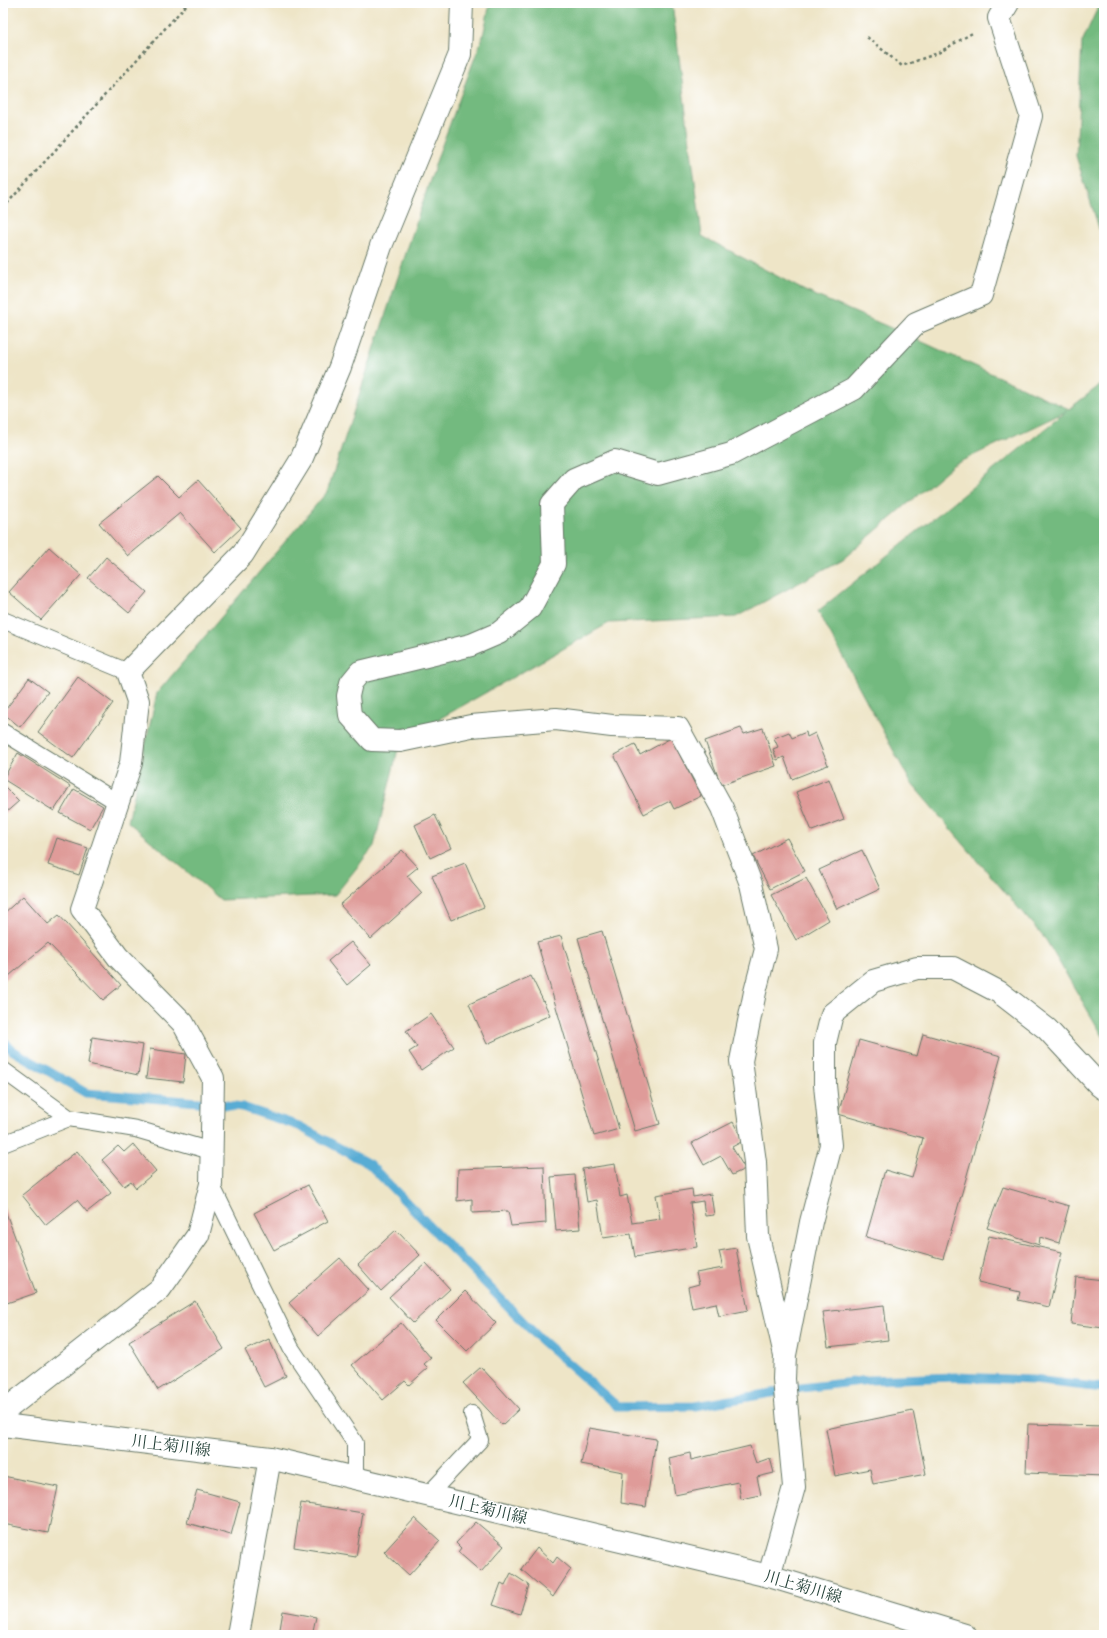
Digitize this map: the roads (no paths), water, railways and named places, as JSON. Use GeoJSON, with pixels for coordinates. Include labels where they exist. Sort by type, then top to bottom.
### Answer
{"type":"FeatureCollection","features":[{"type":"Feature","properties":{"kind":"street"},"geometry":{"type":"LineString","coordinates":[[3,1412],[160,1289],[198,1235],[211,1184],[213,1078],[183,1023],[118,957],[82,909],[131,763],[138,701],[128,672],[243,554],[301,460],[340,367],[381,246],[460,54],[462,3]]}},
{"type":"Feature","properties":{"kind":"street"},"geometry":{"type":"LineString","coordinates":[[785,1355],[758,1236],[756,1162],[741,1061],[755,992],[766,949],[751,884],[722,808],[678,728],[612,726],[556,719],[471,726],[400,741],[372,740],[350,715],[348,696],[351,684],[360,672],[400,661],[471,645],[499,633],[530,608],[554,564],[552,504],[574,479],[615,461],[658,474],[731,454],[854,389],[916,323],[981,295],[1031,116],[1004,10]]}},
{"type":"Feature","properties":{"kind":"street"},"geometry":{"type":"LineString","coordinates":[[769,1576],[794,1487],[784,1379],[785,1355],[811,1222],[831,1145],[825,1085],[826,1043],[832,1014],[873,981],[917,968],[953,968],[1000,992],[1047,1029],[1104,1089]]}},
{"type":"Feature","properties":{"kind":"street","name":"川上菊川線"},"geometry":{"type":"LineString","coordinates":[[3,1426],[270,1458],[769,1576],[965,1635]]}},
{"type":"Feature","properties":{"kind":"street"},"geometry":{"type":"LineString","coordinates":[[238,1635],[270,1458]]}},
{"type":"Feature","properties":{"kind":"lane"},"geometry":{"type":"LineString","coordinates":[[3,620],[128,672]]}},
{"type":"Feature","properties":{"kind":"lane"},"geometry":{"type":"LineString","coordinates":[[3,732],[117,802]]}},
{"type":"Feature","properties":{"kind":"lane"},"geometry":{"type":"LineString","coordinates":[[3,1070],[69,1118],[136,1130],[211,1151]]}},
{"type":"Feature","properties":{"kind":"lane"},"geometry":{"type":"LineString","coordinates":[[3,1144],[69,1118]]}},
{"type":"Feature","properties":{"kind":"lane"},"geometry":{"type":"LineString","coordinates":[[211,1184],[291,1348],[355,1444],[355,1478]]}},
{"type":"Feature","properties":{"kind":"lane"},"geometry":{"type":"LineString","coordinates":[[428,1496],[480,1440],[472,1414]]}},
{"type":"Feature","properties":{"kind":"waterway"},"geometry":{"type":"LineString","coordinates":[[3,1040],[12,1050],[86,1093],[211,1103],[242,1107],[299,1126],[369,1164],[541,1340],[618,1407],[695,1406],[801,1388],[870,1380],[955,1377],[1033,1380],[1104,1388]]}}]}
